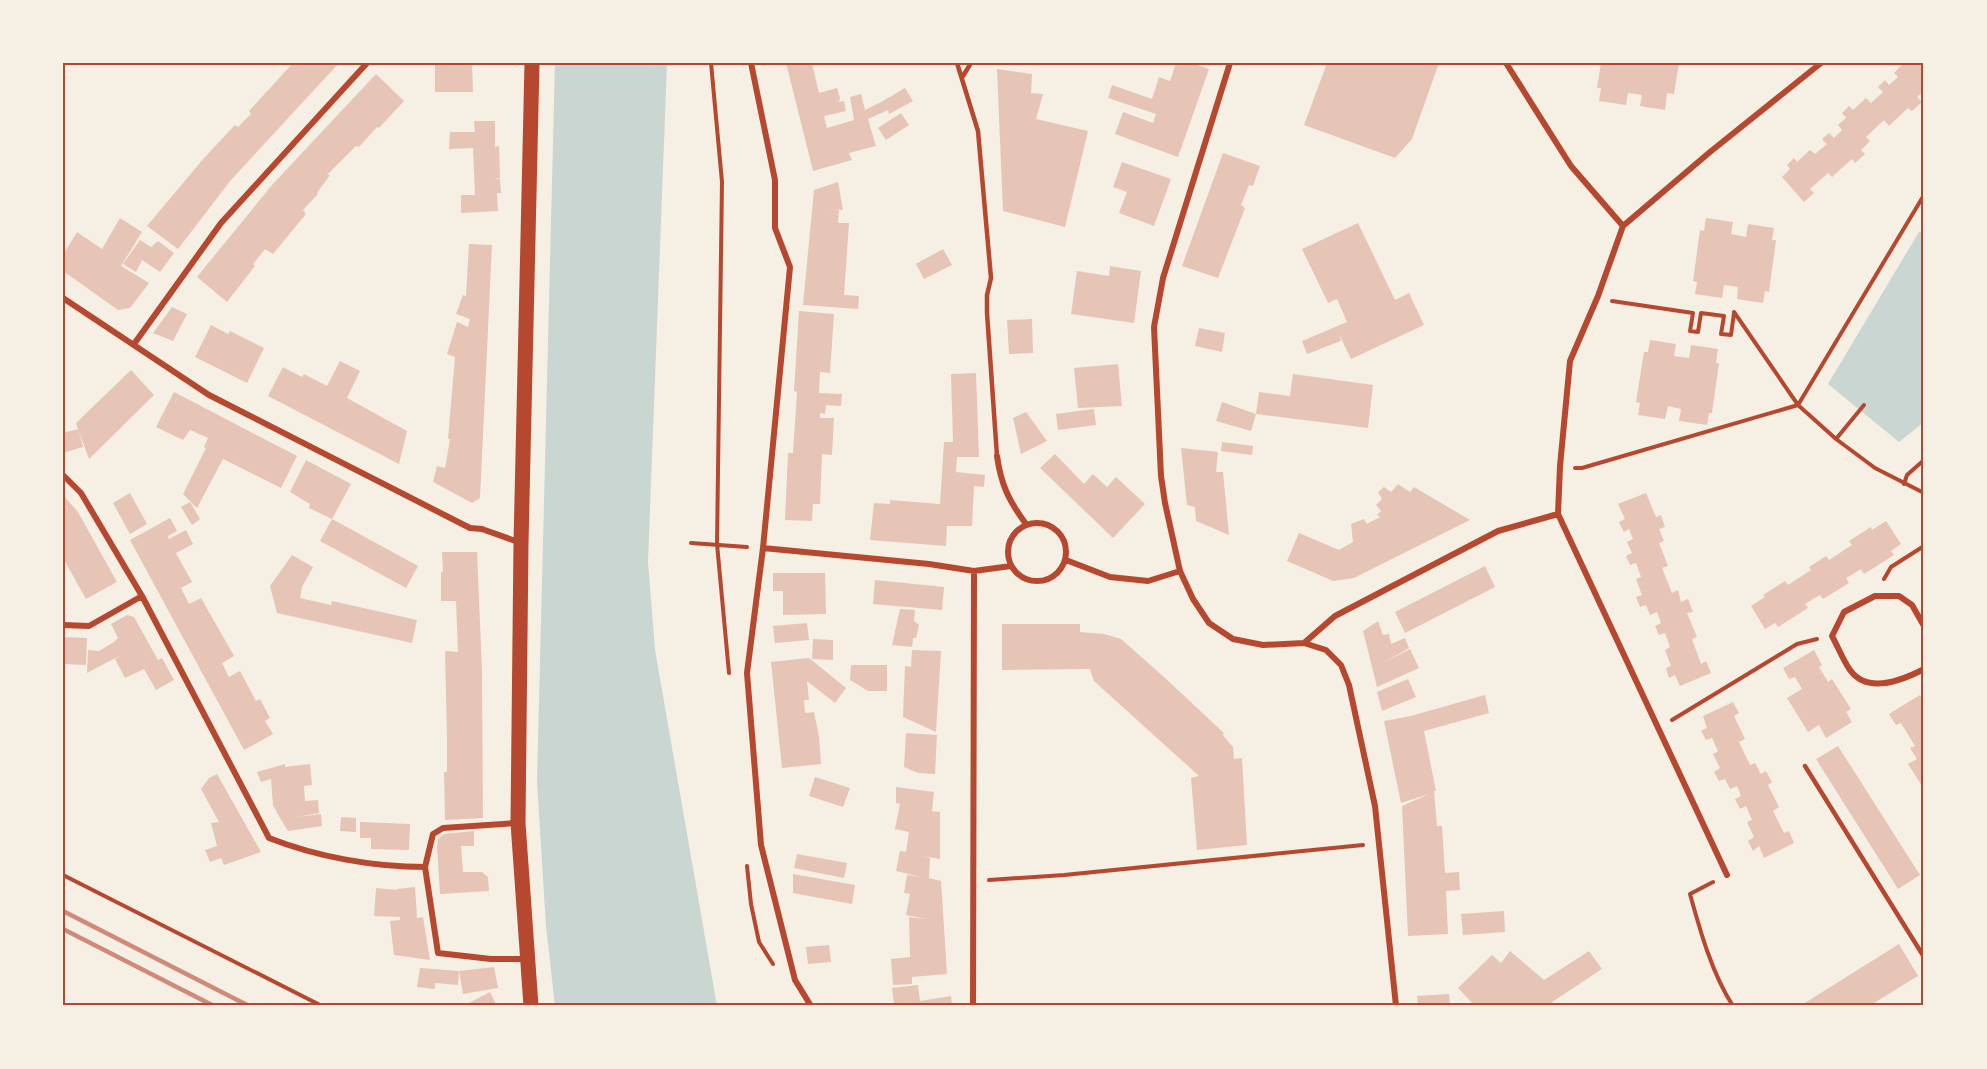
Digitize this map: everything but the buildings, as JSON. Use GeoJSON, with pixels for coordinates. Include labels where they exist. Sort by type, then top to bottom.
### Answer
{"type":"FeatureCollection","features":[{"type":"Feature","properties":{"kind":"main road"},"geometry":{"type":"LineString","coordinates":[[531,1006],[518,823],[521,543],[532,63]]}},
{"type":"Feature","properties":{"kind":"street"},"geometry":{"type":"LineString","coordinates":[[134,344],[221,223],[367,63]]}},
{"type":"Feature","properties":{"kind":"street"},"geometry":{"type":"LineString","coordinates":[[751,63],[775,180],[776,228],[790,267],[764,548],[747,674],[762,845],[795,980],[811,1006]]}},
{"type":"Feature","properties":{"kind":"street"},"geometry":{"type":"LineString","coordinates":[[1230,63],[1163,278],[1154,327],[1161,476],[1165,503],[1180,571],[1193,600],[1209,623],[1233,639],[1263,645],[1304,643],[1326,650],[1341,665],[1349,685],[1375,806],[1396,1006]]}},
{"type":"Feature","properties":{"kind":"street"},"geometry":{"type":"LineString","coordinates":[[1506,63],[1571,166],[1623,226]]}},
{"type":"Feature","properties":{"kind":"street"},"geometry":{"type":"LineString","coordinates":[[1727,875],[1558,514],[1570,361],[1598,296],[1623,226],[1813,66],[1821,63]]}},
{"type":"Feature","properties":{"kind":"street"},"geometry":{"type":"LineString","coordinates":[[63,298],[220,400],[470,528],[482,529],[521,543]]}},
{"type":"Feature","properties":{"kind":"street"},"geometry":{"type":"LineString","coordinates":[[997,456],[999,474],[1009,502],[1026,524]]}},
{"type":"Feature","properties":{"kind":"street"},"geometry":{"type":"LineString","coordinates":[[63,475],[81,493],[142,596],[269,838],[298,849],[393,867],[425,867]]}},
{"type":"Feature","properties":{"kind":"street"},"geometry":{"type":"LineString","coordinates":[[1304,643],[1335,616],[1498,531],[1558,514]]}},
{"type":"Feature","properties":{"kind":"street"},"geometry":{"type":"LineString","coordinates":[[1045,523],[1054,527],[1065,541],[1066,560],[1054,576],[1045,580],[1026,579],[1011,566],[1008,547],[1011,537],[1026,524],[1045,523]]}},
{"type":"Feature","properties":{"kind":"street"},"geometry":{"type":"LineString","coordinates":[[764,548],[929,564],[974,571],[1011,566]]}},
{"type":"Feature","properties":{"kind":"street"},"geometry":{"type":"LineString","coordinates":[[1066,560],[1110,577],[1148,581],[1180,571]]}},
{"type":"Feature","properties":{"kind":"street"},"geometry":{"type":"LineString","coordinates":[[973,1006],[974,571]]}},
{"type":"Feature","properties":{"kind":"street"},"geometry":{"type":"LineString","coordinates":[[63,625],[89,626],[142,596]]}},
{"type":"Feature","properties":{"kind":"street"},"geometry":{"type":"LineString","coordinates":[[1924,626],[1912,605],[1899,596],[1875,596],[1844,612],[1832,636],[1850,670],[1859,679],[1872,683],[1901,681],[1924,669]]}},
{"type":"Feature","properties":{"kind":"street"},"geometry":{"type":"LineString","coordinates":[[518,823],[443,828],[433,834],[425,867],[438,953],[491,959],[528,959]]}},
{"type":"Feature","properties":{"kind":"lane"},"geometry":{"type":"LineString","coordinates":[[957,63],[963,76],[978,131],[991,278],[987,295],[987,313],[997,456]]}},
{"type":"Feature","properties":{"kind":"lane"},"geometry":{"type":"LineString","coordinates":[[963,76],[971,63]]}},
{"type":"Feature","properties":{"kind":"lane"},"geometry":{"type":"LineString","coordinates":[[1805,766],[1924,957]]}},
{"type":"Feature","properties":{"kind":"path"},"geometry":{"type":"LineString","coordinates":[[711,63],[722,182],[717,544],[730,684]]}},
{"type":"Feature","properties":{"kind":"path"},"geometry":{"type":"LineString","coordinates":[[1560,466],[1582,468],[1798,405],[1924,195]]}},
{"type":"Feature","properties":{"kind":"path"},"geometry":{"type":"LineString","coordinates":[[1598,296],[1619,303],[1693,313],[1690,331],[1698,332],[1701,313],[1724,316],[1721,334],[1731,335],[1734,312],[1798,405],[1836,439],[1875,468],[1924,493]]}},
{"type":"Feature","properties":{"kind":"path"},"geometry":{"type":"LineString","coordinates":[[1836,439],[1864,405]]}},
{"type":"Feature","properties":{"kind":"path"},"geometry":{"type":"LineString","coordinates":[[1904,484],[1907,475],[1924,460]]}},
{"type":"Feature","properties":{"kind":"path"},"geometry":{"type":"LineString","coordinates":[[691,543],[764,548]]}},
{"type":"Feature","properties":{"kind":"path"},"geometry":{"type":"LineString","coordinates":[[1875,596],[1891,567],[1924,546]]}},
{"type":"Feature","properties":{"kind":"path"},"geometry":{"type":"LineString","coordinates":[[1658,726],[1674,719],[1797,644],[1832,636]]}},
{"type":"Feature","properties":{"kind":"path"},"geometry":{"type":"LineString","coordinates":[[973,881],[1064,875],[1379,844]]}},
{"type":"Feature","properties":{"kind":"path"},"geometry":{"type":"LineString","coordinates":[[746,858],[751,904],[759,942],[776,970]]}},
{"type":"Feature","properties":{"kind":"path"},"geometry":{"type":"LineString","coordinates":[[63,875],[322,1006]]}},
{"type":"Feature","properties":{"kind":"path"},"geometry":{"type":"LineString","coordinates":[[1727,875],[1690,894],[1701,932],[1725,995],[1733,1006]]}},
{"type":"Feature","properties":{"kind":"shaded area"},"geometry":{"type":"Polygon","coordinates":[[[555,63],[667,63],[648,562],[655,650],[717,1006],[555,1006],[546,926],[537,782],[555,63]]]}},
{"type":"Feature","properties":{"kind":"shaded area"},"geometry":{"type":"Polygon","coordinates":[[[1924,231],[1924,422],[1899,442],[1828,384],[1919,232],[1924,231]]]}},
{"type":"Feature","properties":{"kind":"railway"},"geometry":{"type":"LineString","coordinates":[[63,911],[249,1006]]}},
{"type":"Feature","properties":{"kind":"railway"},"geometry":{"type":"LineString","coordinates":[[63,929],[214,1006]]}}]}
